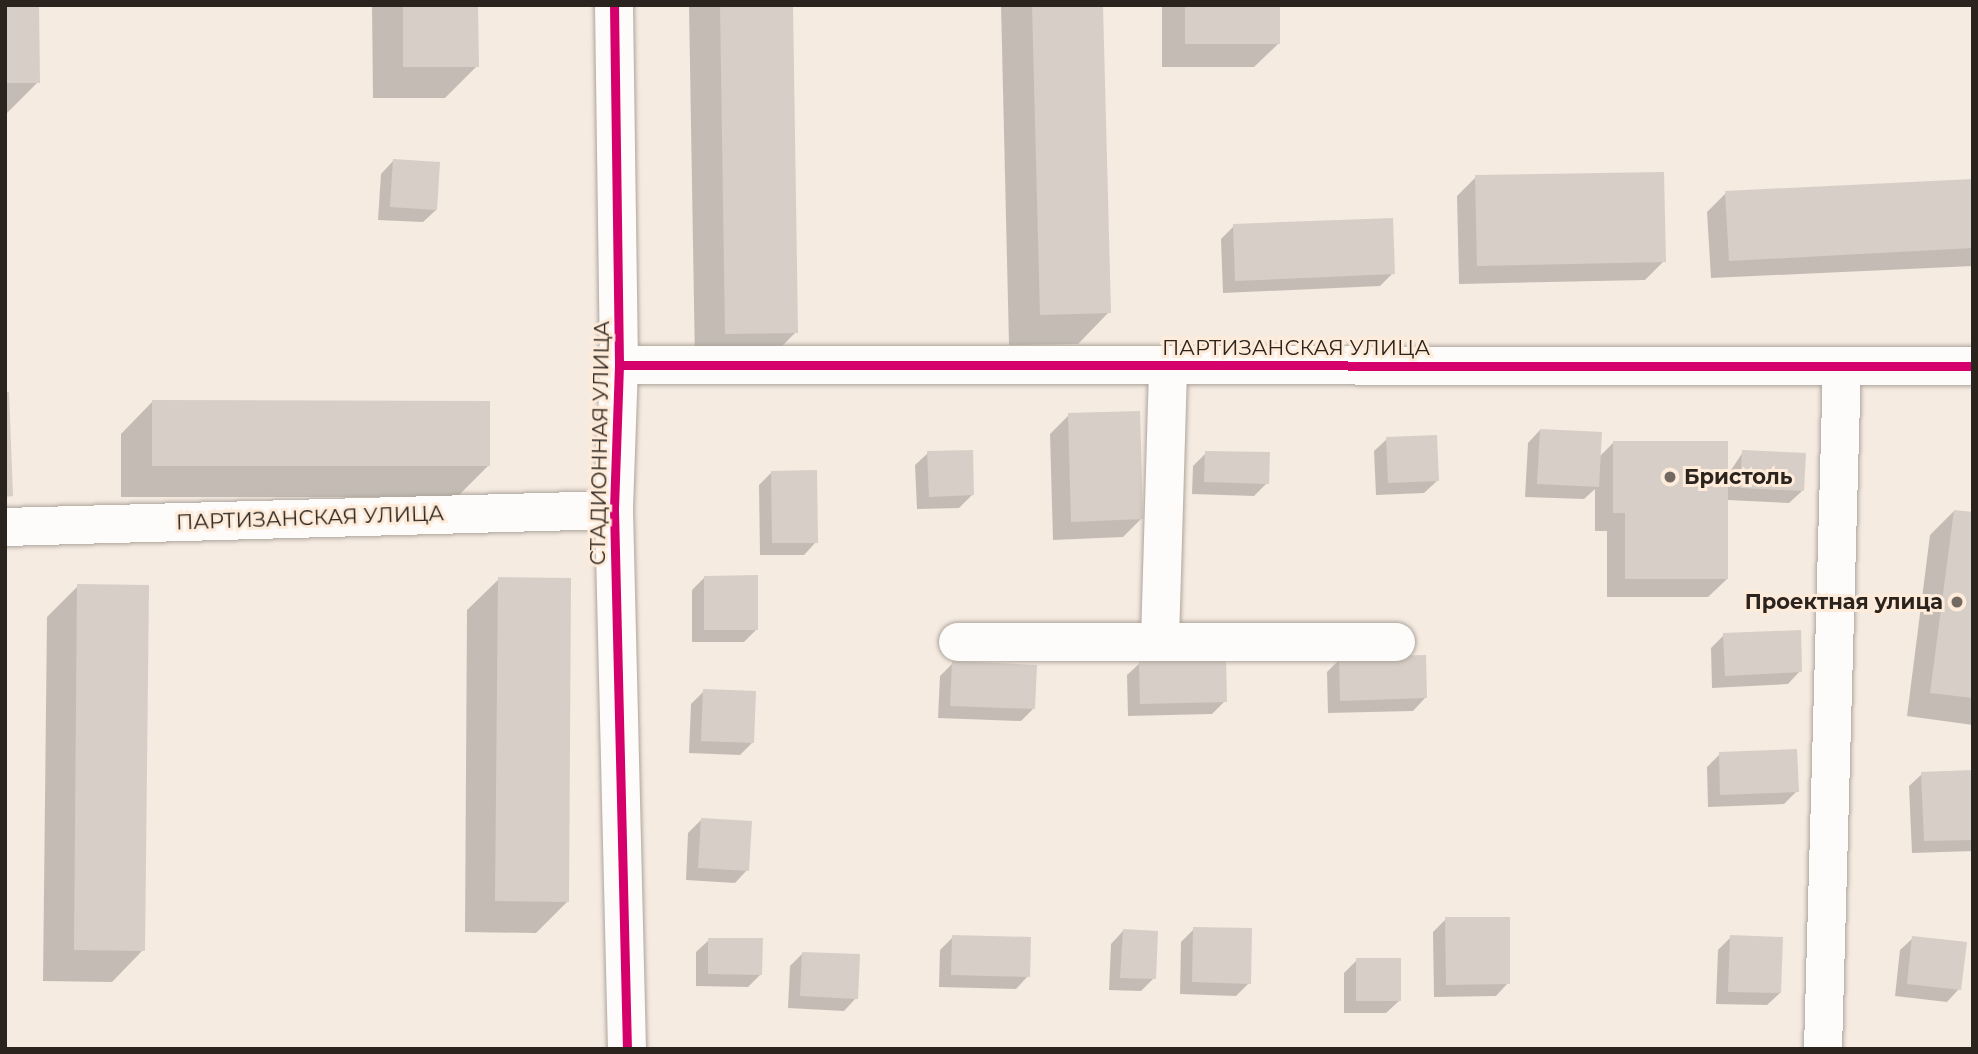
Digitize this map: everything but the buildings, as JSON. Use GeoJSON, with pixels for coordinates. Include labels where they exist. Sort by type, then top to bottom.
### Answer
{"type":"FeatureCollection","features":[{"type":"Feature","properties":{"kind":"street","name":"СТАДИОННАЯ УЛИЦА"},"geometry":{"type":"LineString","coordinates":[[614,5],[619,365],[614,510],[627,1049]]}},
{"type":"Feature","properties":{"kind":"street","name":"ПАРТИЗАНСКАЯ УЛИЦА"},"geometry":{"type":"LineString","coordinates":[[619,365],[1973,366]]}},
{"type":"Feature","properties":{"kind":"street","name":"ПАРТИЗАНСКАЯ УЛИЦА"},"geometry":{"type":"LineString","coordinates":[[1160,640],[1168,366]]}},
{"type":"Feature","properties":{"kind":"street"},"geometry":{"type":"LineString","coordinates":[[1823,1049],[1842,366]]}},
{"type":"Feature","properties":{"kind":"street","name":"ПАРТИЗАНСКАЯ УЛИЦА"},"geometry":{"type":"LineString","coordinates":[[5,527],[614,510]]}},
{"type":"Feature","properties":{"kind":"street"},"geometry":{"type":"LineString","coordinates":[[958,642],[1396,642]]}},
{"type":"Feature","properties":{"kind":"cycle path"},"geometry":{"type":"LineString","coordinates":[[614,5],[619,365],[614,510],[627,1049]]}},
{"type":"Feature","properties":{"kind":"cycle path"},"geometry":{"type":"LineString","coordinates":[[619,365],[1973,366]]}},
{"type":"Feature","properties":{"kind":"place","name":"Бристоль"},"geometry":{"type":"Point","coordinates":[1670,477]}},
{"type":"Feature","properties":{"kind":"place","name":"Проектная улица"},"geometry":{"type":"Point","coordinates":[1957,602]}}]}
